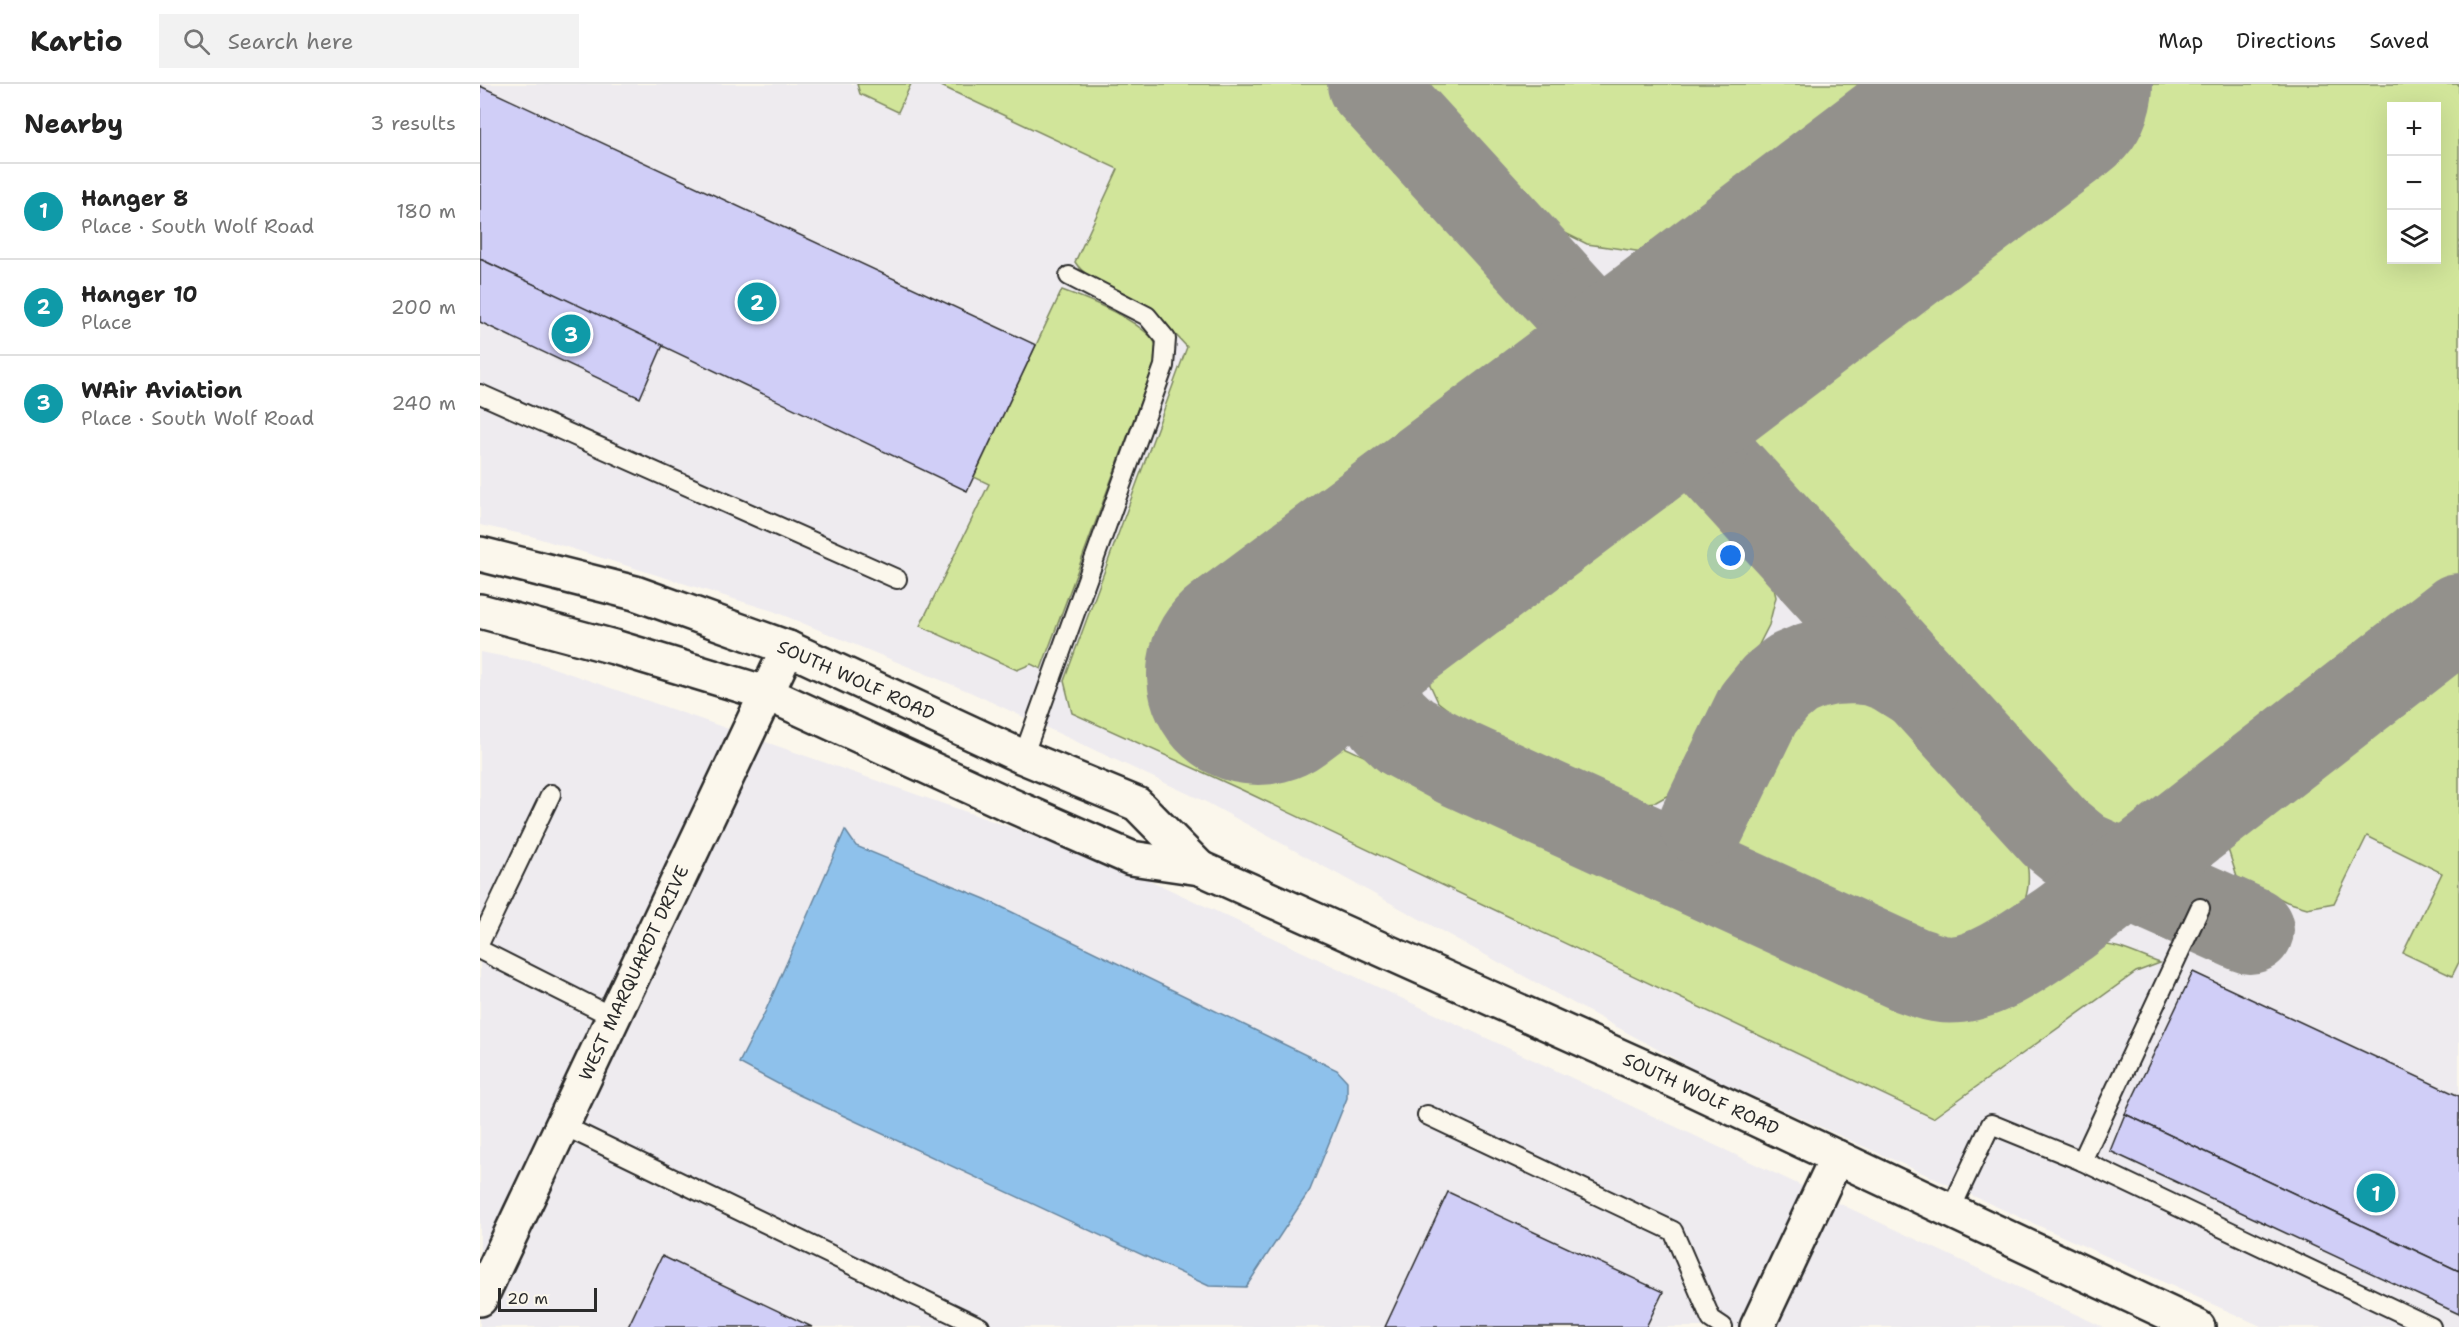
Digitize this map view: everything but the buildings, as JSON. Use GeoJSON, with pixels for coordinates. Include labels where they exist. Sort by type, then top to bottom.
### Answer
{"type":"FeatureCollection","features":[{"type":"Feature","properties":{"kind":"main road","name":"SOUTH WOLF ROAD"},"geometry":{"type":"LineString","coordinates":[[480,554],[635,593],[788,648],[1023,757],[1137,804],[1200,868]]}},
{"type":"Feature","properties":{"kind":"main road","name":"SOUTH WOLF ROAD"},"geometry":{"type":"LineString","coordinates":[[480,611],[614,647],[766,693],[1131,858],[1200,868],[1652,1070],[2198,1327]]}},
{"type":"Feature","properties":{"kind":"main road","name":"WEST MARQUARDT DRIVE"},"geometry":{"type":"LineString","coordinates":[[480,1299],[788,648]]}},
{"type":"Feature","properties":{"kind":"main road"},"geometry":{"type":"LineString","coordinates":[[1757,1327],[1837,1157]]}},
{"type":"Feature","properties":{"kind":"lane"},"geometry":{"type":"LineString","coordinates":[[1023,757],[1164,366],[1166,339],[1147,316],[1069,276]]}},
{"type":"Feature","properties":{"kind":"lane"},"geometry":{"type":"LineString","coordinates":[[480,394],[897,579]]}},
{"type":"Feature","properties":{"kind":"lane"},"geometry":{"type":"LineString","coordinates":[[480,942],[551,794]]}},
{"type":"Feature","properties":{"kind":"lane"},"geometry":{"type":"LineString","coordinates":[[2082,1161],[2200,908]]}},
{"type":"Feature","properties":{"kind":"lane"},"geometry":{"type":"LineString","coordinates":[[480,950],[613,1017]]}},
{"type":"Feature","properties":{"kind":"lane"},"geometry":{"type":"LineString","coordinates":[[1427,1114],[1673,1231],[1711,1319],[1723,1327]]}},
{"type":"Feature","properties":{"kind":"lane"},"geometry":{"type":"LineString","coordinates":[[1950,1211],[1991,1124],[2082,1161],[2431,1327]]}},
{"type":"Feature","properties":{"kind":"lane"},"geometry":{"type":"LineString","coordinates":[[562,1125],[980,1327]]}},
{"type":"Feature","properties":{"kind":"shaded area"},"geometry":{"type":"Polygon","coordinates":[[[480,84],[2459,84],[2459,1327],[2263,1327],[1699,1072],[1208,803],[970,692],[773,611],[531,536],[480,525],[480,84]]]}},
{"type":"Feature","properties":{"kind":"shaded area"},"geometry":{"type":"Polygon","coordinates":[[[480,652],[539,663],[1113,863],[2103,1327],[480,1327],[480,652]]]}},
{"type":"Feature","properties":{"kind":"green space"},"geometry":{"type":"Polygon","coordinates":[[[857,84],[911,84],[898,112],[860,94],[857,84]]]}},
{"type":"Feature","properties":{"kind":"green space"},"geometry":{"type":"Polygon","coordinates":[[[937,84],[1333,84],[1566,339],[1567,359],[1559,378],[1224,634],[1290,722],[1898,1002],[1952,1013],[1985,1007],[2016,993],[2075,951],[2094,944],[2119,948],[2160,963],[2136,972],[1933,1118],[1242,790],[1072,713],[1064,681],[1187,347],[1143,305],[1091,277],[1075,262],[1118,169],[937,84]]]}},
{"type":"Feature","properties":{"kind":"green space"},"geometry":{"type":"Polygon","coordinates":[[[1405,84],[1951,84],[1772,219],[1702,246],[1643,252],[1587,244],[1531,216],[1500,190],[1405,84]]]}},
{"type":"Feature","properties":{"kind":"green space"},"geometry":{"type":"Polygon","coordinates":[[[2136,84],[2459,84],[2459,584],[2163,814],[2130,825],[2094,823],[2065,809],[1756,466],[1743,441],[1744,405],[1761,367],[2136,84]]]}},
{"type":"Feature","properties":{"kind":"green space"},"geometry":{"type":"Polygon","coordinates":[[[1062,290],[1096,303],[1130,321],[1151,337],[1159,351],[1041,669],[1031,664],[1017,670],[920,626],[989,484],[974,477],[1062,290]]]}},
{"type":"Feature","properties":{"kind":"green space"},"geometry":{"type":"Polygon","coordinates":[[[1645,455],[1682,469],[1716,499],[1766,556],[1776,597],[1769,625],[1688,784],[1656,802],[1634,804],[1468,725],[1438,702],[1426,676],[1426,645],[1433,623],[1450,604],[1645,455]]]}},
{"type":"Feature","properties":{"kind":"green space"},"geometry":{"type":"Polygon","coordinates":[[[2459,653],[2459,962],[2452,976],[2403,953],[2442,873],[2367,836],[2334,903],[2307,908],[2287,902],[2237,877],[2226,843],[2230,833],[2459,653]]]}},
{"type":"Feature","properties":{"kind":"green space"},"geometry":{"type":"Polygon","coordinates":[[[1856,691],[1893,700],[1906,711],[2020,843],[2028,870],[2025,898],[2013,922],[1993,940],[1967,950],[1939,950],[1748,858],[1735,842],[1731,821],[1781,726],[1815,698],[1856,691]]]}},
{"type":"Feature","properties":{"kind":"water"},"geometry":{"type":"Polygon","coordinates":[[[845,830],[856,846],[985,899],[1337,1070],[1347,1081],[1347,1098],[1310,1190],[1246,1287],[1209,1286],[797,1094],[739,1063],[765,1012],[845,830]]]}},
{"type":"Feature","properties":{"kind":"taxiway"},"geometry":{"type":"LineString","coordinates":[[1371,84],[2055,833],[2082,855],[2250,930]]}},
{"type":"Feature","properties":{"kind":"taxiway"},"geometry":{"type":"LineString","coordinates":[[1581,314],[1614,330],[1663,333],[1722,325],[1700,370],[1694,411],[1704,450]]}},
{"type":"Feature","properties":{"kind":"taxiway"},"geometry":{"type":"LineString","coordinates":[[1433,543],[1372,626],[1368,660],[1376,697],[1388,719],[1406,736],[1455,762],[1911,970],[1942,979],[1974,976],[1990,969],[2007,961],[2066,922],[2459,617]]}},
{"type":"Feature","properties":{"kind":"taxiway"},"geometry":{"type":"LineString","coordinates":[[1703,822],[1758,709],[1775,688],[1792,674],[1832,661],[1854,660],[1874,662],[1893,669],[1917,684]]}},
{"type":"Feature","properties":{"kind":"runway"},"geometry":{"type":"LineString","coordinates":[[1258,674],[2042,84]]}},
{"type":"Feature","properties":{"kind":"place","name":"Hanger 10"},"geometry":{"type":"Point","coordinates":[757,302]}},
{"type":"Feature","properties":{"kind":"place","name":"WAir Aviation"},"geometry":{"type":"Point","coordinates":[571,334]}},
{"type":"Feature","properties":{"kind":"place","name":"Hanger 8"},"geometry":{"type":"Point","coordinates":[2376,1193]}}]}
